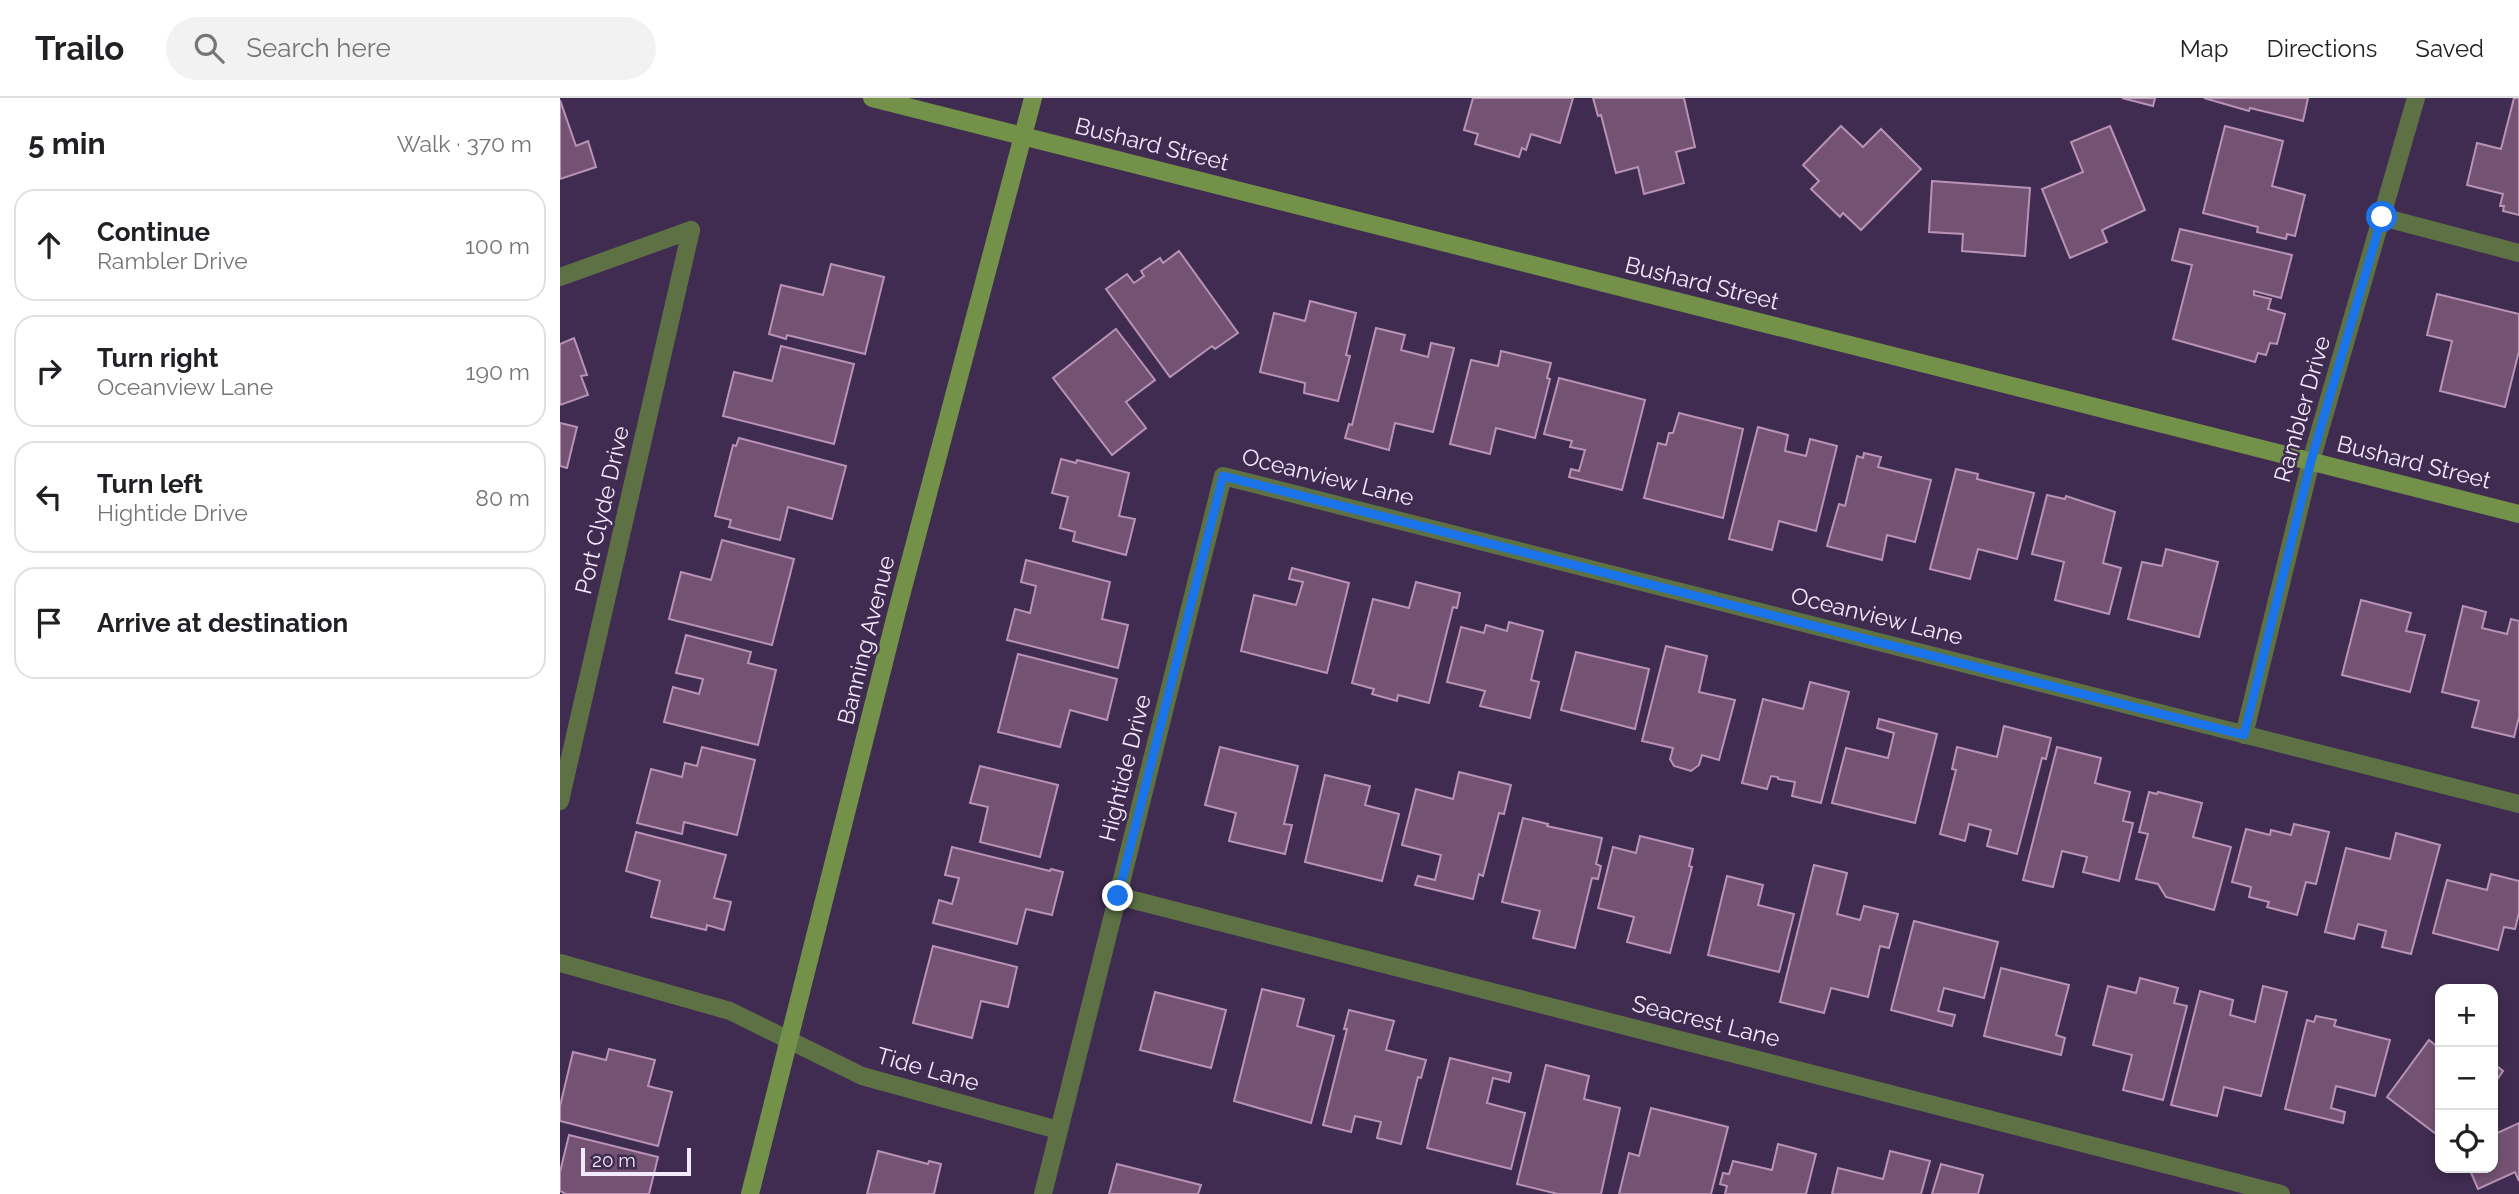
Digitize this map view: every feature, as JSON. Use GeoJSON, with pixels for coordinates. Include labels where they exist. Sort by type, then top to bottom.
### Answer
{"type":"FeatureCollection","features":[{"type":"Feature","properties":{"kind":"street","name":"Bushard Street"},"geometry":{"type":"LineString","coordinates":[[873,98],[2519,514]]}},
{"type":"Feature","properties":{"kind":"street","name":"Banning Avenue"},"geometry":{"type":"LineString","coordinates":[[750,1194],[899,603],[1033,98]]}},
{"type":"Feature","properties":{"kind":"street","name":"Rambler Drive"},"geometry":{"type":"LineString","coordinates":[[2244,735],[2311,461],[2416,98]]}},
{"type":"Feature","properties":{"kind":"street"},"geometry":{"type":"LineString","coordinates":[[2382,217],[2519,253]]}},
{"type":"Feature","properties":{"kind":"street","name":"Port Clyde Drive"},"geometry":{"type":"LineString","coordinates":[[560,277],[691,230],[560,801]]}},
{"type":"Feature","properties":{"kind":"street","name":"Oceanview Lane"},"geometry":{"type":"LineString","coordinates":[[1223,476],[2519,804]]}},
{"type":"Feature","properties":{"kind":"street","name":"Hightide Drive"},"geometry":{"type":"LineString","coordinates":[[1043,1194],[1223,476]]}},
{"type":"Feature","properties":{"kind":"street","name":"Seacrest Lane"},"geometry":{"type":"LineString","coordinates":[[1118,896],[2281,1194]]}},
{"type":"Feature","properties":{"kind":"street","name":"Tide Lane"},"geometry":{"type":"LineString","coordinates":[[560,963],[730,1011],[862,1076],[1058,1130]]}},
{"type":"Feature","properties":{"kind":"building"},"geometry":{"type":"Polygon","coordinates":[[[1473,98],[1573,98],[1560,143],[1531,134],[1526,150],[1522,148],[1519,157],[1475,144],[1478,134],[1464,130],[1473,98]]]}},
{"type":"Feature","properties":{"kind":"building"},"geometry":{"type":"Polygon","coordinates":[[[1593,98],[1684,98],[1695,147],[1676,152],[1684,183],[1644,194],[1638,167],[1616,173],[1601,115],[1598,116],[1593,98]]]}},
{"type":"Feature","properties":{"kind":"building"},"geometry":{"type":"Polygon","coordinates":[[[2122,98],[2155,98],[2153,106],[2122,98]]]}},
{"type":"Feature","properties":{"kind":"building"},"geometry":{"type":"Polygon","coordinates":[[[2204,98],[2308,98],[2303,121],[2250,108],[2249,111],[2204,98]]]}},
{"type":"Feature","properties":{"kind":"building"},"geometry":{"type":"Polygon","coordinates":[[[2514,98],[2519,98],[2519,215],[2503,211],[2504,206],[2500,206],[2503,194],[2467,185],[2477,143],[2501,149],[2514,98]]]}},
{"type":"Feature","properties":{"kind":"building"},"geometry":{"type":"Polygon","coordinates":[[[560,100],[576,146],[588,141],[596,167],[560,179],[560,100]]]}},
{"type":"Feature","properties":{"kind":"building"},"geometry":{"type":"Polygon","coordinates":[[[1841,126],[1863,147],[1881,129],[1921,169],[1861,230],[1843,213],[1840,217],[1811,189],[1819,181],[1803,165],[1841,126]]]}},
{"type":"Feature","properties":{"kind":"building"},"geometry":{"type":"Polygon","coordinates":[[[2110,126],[2145,210],[2102,230],[2107,242],[2070,258],[2042,189],[2083,172],[2071,142],[2110,126]]]}},
{"type":"Feature","properties":{"kind":"building"},"geometry":{"type":"Polygon","coordinates":[[[2225,126],[2283,141],[2272,186],[2305,195],[2295,236],[2287,234],[2286,239],[2257,232],[2258,227],[2203,213],[2225,126]]]}},
{"type":"Feature","properties":{"kind":"building"},"geometry":{"type":"Polygon","coordinates":[[[1932,181],[2030,188],[2025,256],[1962,251],[1963,234],[1929,232],[1932,181]]]}},
{"type":"Feature","properties":{"kind":"building"},"geometry":{"type":"Polygon","coordinates":[[[2180,229],[2292,255],[2281,298],[2254,291],[2254,295],[2271,299],[2268,309],[2285,314],[2277,344],[2270,343],[2266,355],[2258,353],[2255,362],[2173,339],[2192,265],[2172,260],[2180,229]]]}},
{"type":"Feature","properties":{"kind":"building"},"geometry":{"type":"Polygon","coordinates":[[[1179,251],[1238,333],[1215,349],[1212,346],[1170,377],[1106,289],[1127,274],[1134,283],[1144,276],[1141,271],[1160,258],[1163,263],[1179,251]]]}},
{"type":"Feature","properties":{"kind":"building"},"geometry":{"type":"Polygon","coordinates":[[[831,264],[884,277],[865,354],[787,335],[786,339],[769,334],[781,285],[823,295],[831,264]]]}},
{"type":"Feature","properties":{"kind":"building"},"geometry":{"type":"Polygon","coordinates":[[[2437,294],[2519,314],[2519,351],[2505,407],[2440,391],[2452,341],[2427,335],[2437,294]]]}},
{"type":"Feature","properties":{"kind":"building"},"geometry":{"type":"Polygon","coordinates":[[[1310,301],[1356,313],[1346,355],[1350,356],[1338,401],[1304,393],[1305,383],[1260,372],[1274,313],[1305,321],[1310,301]]]}},
{"type":"Feature","properties":{"kind":"building"},"geometry":{"type":"Polygon","coordinates":[[[1376,328],[1405,335],[1401,350],[1428,357],[1431,343],[1454,348],[1433,432],[1395,423],[1389,450],[1345,438],[1349,424],[1352,425],[1376,328]]]}},
{"type":"Feature","properties":{"kind":"building"},"geometry":{"type":"Polygon","coordinates":[[[1116,329],[1155,380],[1126,402],[1146,428],[1112,455],[1053,378],[1116,329]]]}},
{"type":"Feature","properties":{"kind":"building"},"geometry":{"type":"Polygon","coordinates":[[[574,338],[587,375],[581,376],[588,395],[560,405],[560,344],[574,338]]]}},
{"type":"Feature","properties":{"kind":"building"},"geometry":{"type":"Polygon","coordinates":[[[781,346],[854,364],[834,444],[723,416],[734,372],[772,381],[781,346]]]}},
{"type":"Feature","properties":{"kind":"building"},"geometry":{"type":"Polygon","coordinates":[[[1501,351],[1551,363],[1547,378],[1550,379],[1535,438],[1496,428],[1490,454],[1450,444],[1471,360],[1498,366],[1501,351]]]}},
{"type":"Feature","properties":{"kind":"building"},"geometry":{"type":"Polygon","coordinates":[[[1559,378],[1645,400],[1622,490],[1569,477],[1571,469],[1579,471],[1585,450],[1570,447],[1572,441],[1544,434],[1559,378]]]}},
{"type":"Feature","properties":{"kind":"building"},"geometry":{"type":"Polygon","coordinates":[[[1679,413],[1743,429],[1723,518],[1644,498],[1658,443],[1666,445],[1679,413]]]}},
{"type":"Feature","properties":{"kind":"building"},"geometry":{"type":"Polygon","coordinates":[[[560,423],[577,427],[567,468],[560,466],[560,423]]]}},
{"type":"Feature","properties":{"kind":"building"},"geometry":{"type":"Polygon","coordinates":[[[1758,427],[1788,435],[1785,451],[1806,456],[1810,439],[1837,446],[1816,531],[1779,521],[1772,550],[1729,539],[1758,427]]]}},
{"type":"Feature","properties":{"kind":"building"},"geometry":{"type":"Polygon","coordinates":[[[739,438],[846,466],[832,519],[788,507],[780,540],[729,527],[731,520],[715,516],[733,445],[736,446],[739,438]]]}},
{"type":"Feature","properties":{"kind":"building"},"geometry":{"type":"Polygon","coordinates":[[[1864,453],[1881,457],[1878,467],[1931,480],[1915,542],[1887,535],[1882,560],[1827,546],[1839,504],[1845,506],[1857,456],[1863,458],[1864,453]]]}},
{"type":"Feature","properties":{"kind":"building"},"geometry":{"type":"Polygon","coordinates":[[[1061,459],[1076,463],[1077,460],[1129,473],[1119,516],[1135,519],[1126,555],[1073,541],[1075,532],[1060,528],[1068,497],[1052,493],[1061,459]]]}},
{"type":"Feature","properties":{"kind":"building"},"geometry":{"type":"Polygon","coordinates":[[[1956,469],[1978,474],[1977,479],[2034,493],[2017,559],[1978,549],[1970,579],[1930,569],[1956,469]]]}},
{"type":"Feature","properties":{"kind":"building"},"geometry":{"type":"Polygon","coordinates":[[[2047,495],[2065,499],[2066,496],[2115,512],[2103,563],[2121,568],[2109,614],[2055,600],[2064,562],[2032,554],[2047,495]]]}},
{"type":"Feature","properties":{"kind":"building"},"geometry":{"type":"Polygon","coordinates":[[[722,540],[794,559],[772,645],[669,619],[681,572],[711,580],[722,540]]]}},
{"type":"Feature","properties":{"kind":"building"},"geometry":{"type":"Polygon","coordinates":[[[2166,549],[2218,562],[2199,637],[2128,619],[2142,562],[2162,566],[2166,549]]]}},
{"type":"Feature","properties":{"kind":"building"},"geometry":{"type":"Polygon","coordinates":[[[1026,560],[1110,582],[1102,619],[1128,625],[1118,668],[1007,640],[1015,609],[1030,613],[1036,586],[1021,582],[1026,560]]]}},
{"type":"Feature","properties":{"kind":"building"},"geometry":{"type":"Polygon","coordinates":[[[1292,568],[1349,583],[1327,673],[1241,651],[1254,595],[1296,605],[1303,582],[1289,579],[1292,568]]]}},
{"type":"Feature","properties":{"kind":"building"},"geometry":{"type":"Polygon","coordinates":[[[1416,582],[1460,593],[1457,608],[1453,607],[1429,703],[1398,695],[1397,701],[1372,694],[1374,689],[1352,683],[1373,599],[1409,608],[1416,582]]]}},
{"type":"Feature","properties":{"kind":"building"},"geometry":{"type":"Polygon","coordinates":[[[2361,600],[2411,613],[2406,631],[2425,635],[2410,692],[2342,675],[2361,600]]]}},
{"type":"Feature","properties":{"kind":"building"},"geometry":{"type":"Polygon","coordinates":[[[2463,606],[2486,612],[2482,628],[2507,634],[2511,619],[2519,621],[2519,717],[2514,737],[2472,727],[2479,701],[2442,692],[2463,606]]]}},
{"type":"Feature","properties":{"kind":"building"},"geometry":{"type":"Polygon","coordinates":[[[1509,622],[1543,631],[1531,680],[1539,682],[1530,718],[1480,706],[1485,691],[1447,682],[1461,627],[1484,633],[1486,625],[1507,631],[1509,622]]]}},
{"type":"Feature","properties":{"kind":"building"},"geometry":{"type":"Polygon","coordinates":[[[686,635],[751,652],[748,663],[776,670],[758,745],[664,722],[673,687],[699,694],[703,679],[676,673],[686,635]]]}},
{"type":"Feature","properties":{"kind":"building"},"geometry":{"type":"Polygon","coordinates":[[[1666,646],[1707,656],[1699,692],[1735,700],[1719,760],[1702,755],[1699,765],[1691,771],[1674,766],[1670,759],[1673,748],[1642,741],[1666,646]]]}},
{"type":"Feature","properties":{"kind":"building"},"geometry":{"type":"Polygon","coordinates":[[[1576,652],[1649,669],[1635,729],[1561,710],[1576,652]]]}},
{"type":"Feature","properties":{"kind":"building"},"geometry":{"type":"Polygon","coordinates":[[[1018,654],[1117,679],[1107,720],[1070,710],[1060,747],[998,732],[1018,654]]]}},
{"type":"Feature","properties":{"kind":"building"},"geometry":{"type":"Polygon","coordinates":[[[1810,682],[1849,692],[1821,803],[1792,796],[1795,782],[1778,777],[1771,776],[1767,789],[1742,783],[1763,699],[1803,709],[1810,682]]]}},
{"type":"Feature","properties":{"kind":"building"},"geometry":{"type":"Polygon","coordinates":[[[1879,719],[1937,734],[1915,823],[1832,803],[1846,748],[1888,758],[1894,733],[1877,728],[1879,719]]]}},
{"type":"Feature","properties":{"kind":"building"},"geometry":{"type":"Polygon","coordinates":[[[2004,726],[2051,738],[2046,759],[2042,758],[2017,854],[1987,846],[1991,830],[1969,824],[1965,841],[1940,834],[1956,770],[1952,769],[1957,747],[1997,757],[2004,726]]]}},
{"type":"Feature","properties":{"kind":"building"},"geometry":{"type":"Polygon","coordinates":[[[702,747],[755,760],[737,835],[684,822],[682,834],[637,823],[651,769],[682,777],[685,763],[697,766],[702,747]]]}},
{"type":"Feature","properties":{"kind":"building"},"geometry":{"type":"Polygon","coordinates":[[[1220,747],[1298,766],[1284,824],[1292,825],[1285,854],[1229,841],[1236,813],[1205,805],[1220,747]]]}},
{"type":"Feature","properties":{"kind":"building"},"geometry":{"type":"Polygon","coordinates":[[[2057,747],[2101,758],[2095,783],[2130,792],[2123,821],[2133,823],[2119,881],[2083,872],[2087,857],[2062,851],[2053,887],[2023,880],[2057,747]]]}},
{"type":"Feature","properties":{"kind":"building"},"geometry":{"type":"Polygon","coordinates":[[[980,766],[1058,785],[1040,857],[980,842],[988,807],[970,803],[980,766]]]}},
{"type":"Feature","properties":{"kind":"building"},"geometry":{"type":"Polygon","coordinates":[[[1459,772],[1511,785],[1504,814],[1499,813],[1483,876],[1479,874],[1473,899],[1415,885],[1418,876],[1435,880],[1441,855],[1402,845],[1416,789],[1453,799],[1459,772]]]}},
{"type":"Feature","properties":{"kind":"building"},"geometry":{"type":"Polygon","coordinates":[[[1325,775],[1370,786],[1365,805],[1399,814],[1382,881],[1305,862],[1325,775]]]}},
{"type":"Feature","properties":{"kind":"building"},"geometry":{"type":"Polygon","coordinates":[[[2149,792],[2202,803],[2193,837],[2231,847],[2214,910],[2166,897],[2158,884],[2136,879],[2148,834],[2139,832],[2149,792]]]}},
{"type":"Feature","properties":{"kind":"building"},"geometry":{"type":"Polygon","coordinates":[[[1523,818],[1602,838],[1596,864],[1601,866],[1598,879],[1592,878],[1575,948],[1533,938],[1540,911],[1502,902],[1523,818]]]}},
{"type":"Feature","properties":{"kind":"building"},"geometry":{"type":"Polygon","coordinates":[[[2294,824],[2329,832],[2316,884],[2306,882],[2297,915],[2267,907],[2269,902],[2249,897],[2251,887],[2232,882],[2246,829],[2270,835],[2271,830],[2291,835],[2294,824]]]}},
{"type":"Feature","properties":{"kind":"building"},"geometry":{"type":"Polygon","coordinates":[[[636,832],[726,855],[714,898],[731,902],[724,930],[707,925],[706,930],[651,917],[660,881],[626,871],[636,832]]]}},
{"type":"Feature","properties":{"kind":"building"},"geometry":{"type":"Polygon","coordinates":[[[2396,833],[2440,845],[2411,954],[2382,947],[2386,931],[2358,924],[2354,939],[2325,932],[2346,848],[2390,859],[2396,833]]]}},
{"type":"Feature","properties":{"kind":"building"},"geometry":{"type":"Polygon","coordinates":[[[1640,836],[1693,849],[1689,866],[1692,867],[1670,953],[1627,942],[1634,917],[1598,908],[1613,847],[1636,853],[1640,836]]]}},
{"type":"Feature","properties":{"kind":"building"},"geometry":{"type":"Polygon","coordinates":[[[952,847],[1063,872],[1052,915],[1026,909],[1017,944],[933,923],[939,900],[952,904],[959,878],[945,875],[952,847]]]}},
{"type":"Feature","properties":{"kind":"building"},"geometry":{"type":"Polygon","coordinates":[[[1814,865],[1847,873],[1837,914],[1860,920],[1864,906],[1898,914],[1889,948],[1880,946],[1868,997],[1831,988],[1824,1013],[1780,1002],[1814,865]]]}},
{"type":"Feature","properties":{"kind":"building"},"geometry":{"type":"Polygon","coordinates":[[[2491,874],[2519,881],[2519,913],[2515,929],[2504,927],[2498,950],[2433,933],[2447,880],[2487,890],[2491,874]]]}},
{"type":"Feature","properties":{"kind":"building"},"geometry":{"type":"Polygon","coordinates":[[[1727,876],[1763,885],[1758,905],[1794,914],[1779,972],[1708,955],[1727,876]]]}},
{"type":"Feature","properties":{"kind":"building"},"geometry":{"type":"Polygon","coordinates":[[[1914,921],[1998,942],[1984,998],[1944,988],[1938,1011],[1955,1015],[1952,1026],[1891,1010],[1914,921]]]}},
{"type":"Feature","properties":{"kind":"building"},"geometry":{"type":"Polygon","coordinates":[[[933,946],[1017,967],[1008,1007],[981,1001],[972,1038],[913,1023],[933,946]]]}},
{"type":"Feature","properties":{"kind":"building"},"geometry":{"type":"Polygon","coordinates":[[[2001,968],[2069,985],[2056,1035],[2065,1038],[2061,1055],[1984,1036],[2001,968]]]}},
{"type":"Feature","properties":{"kind":"building"},"geometry":{"type":"Polygon","coordinates":[[[2140,978],[2178,988],[2174,1003],[2187,1006],[2163,1100],[2123,1090],[2132,1055],[2093,1045],[2108,986],[2136,993],[2140,978]]]}},
{"type":"Feature","properties":{"kind":"building"},"geometry":{"type":"Polygon","coordinates":[[[2263,986],[2287,992],[2261,1096],[2224,1087],[2217,1116],[2171,1105],[2200,991],[2233,1000],[2230,1015],[2255,1022],[2263,986]]]}},
{"type":"Feature","properties":{"kind":"building"},"geometry":{"type":"Polygon","coordinates":[[[1262,989],[1304,999],[1297,1026],[1334,1036],[1311,1123],[1234,1101],[1262,989]]]}},
{"type":"Feature","properties":{"kind":"building"},"geometry":{"type":"Polygon","coordinates":[[[1155,992],[1226,1010],[1211,1068],[1140,1050],[1155,992]]]}},
{"type":"Feature","properties":{"kind":"building"},"geometry":{"type":"Polygon","coordinates":[[[1349,1010],[1394,1021],[1386,1050],[1426,1060],[1421,1078],[1418,1077],[1401,1144],[1377,1138],[1381,1122],[1355,1116],[1351,1132],[1323,1125],[1347,1029],[1344,1029],[1349,1010]]]}},
{"type":"Feature","properties":{"kind":"building"},"geometry":{"type":"Polygon","coordinates":[[[2316,1016],[2336,1020],[2334,1026],[2390,1040],[2375,1096],[2336,1086],[2331,1108],[2345,1112],[2343,1123],[2285,1109],[2307,1020],[2314,1022],[2316,1016]]]}},
{"type":"Feature","properties":{"kind":"building"},"geometry":{"type":"Polygon","coordinates":[[[2429,1040],[2435,1045],[2435,1133],[2387,1097],[2429,1040]]]}},
{"type":"Feature","properties":{"kind":"building"},"geometry":{"type":"Polygon","coordinates":[[[609,1049],[655,1060],[648,1086],[672,1092],[658,1146],[560,1121],[560,1106],[573,1052],[606,1060],[609,1049]]]}},
{"type":"Feature","properties":{"kind":"building"},"geometry":{"type":"Polygon","coordinates":[[[1450,1058],[1511,1073],[1509,1082],[1493,1078],[1487,1103],[1525,1113],[1511,1169],[1427,1148],[1450,1058]]]}},
{"type":"Feature","properties":{"kind":"building"},"geometry":{"type":"Polygon","coordinates":[[[1546,1065],[1589,1076],[1584,1099],[1620,1108],[1601,1194],[1558,1194],[1517,1184],[1546,1065]]]}},
{"type":"Feature","properties":{"kind":"building"},"geometry":{"type":"Polygon","coordinates":[[[1651,1108],[1728,1127],[1711,1194],[1619,1194],[1629,1153],[1639,1156],[1651,1108]]]}},
{"type":"Feature","properties":{"kind":"building"},"geometry":{"type":"Polygon","coordinates":[[[2519,1123],[2519,1181],[2515,1172],[2478,1189],[2471,1173],[2498,1173],[2498,1133],[2519,1123]]]}},
{"type":"Feature","properties":{"kind":"building"},"geometry":{"type":"Polygon","coordinates":[[[569,1135],[658,1157],[649,1194],[566,1194],[560,1191],[560,1172],[569,1135]]]}},
{"type":"Feature","properties":{"kind":"building"},"geometry":{"type":"Polygon","coordinates":[[[1778,1144],[1816,1154],[1806,1194],[1725,1194],[1727,1186],[1720,1184],[1723,1173],[1729,1174],[1733,1161],[1772,1170],[1778,1144]]]}},
{"type":"Feature","properties":{"kind":"building"},"geometry":{"type":"Polygon","coordinates":[[[878,1151],[928,1164],[929,1161],[941,1164],[934,1194],[867,1194],[878,1151]]]}},
{"type":"Feature","properties":{"kind":"building"},"geometry":{"type":"Polygon","coordinates":[[[1890,1151],[1930,1161],[1921,1194],[1832,1194],[1838,1168],[1883,1179],[1890,1151]]]}},
{"type":"Feature","properties":{"kind":"building"},"geometry":{"type":"Polygon","coordinates":[[[1117,1164],[1201,1185],[1198,1194],[1109,1194],[1117,1164]]]}},
{"type":"Feature","properties":{"kind":"building"},"geometry":{"type":"Polygon","coordinates":[[[1941,1164],[1983,1175],[1978,1194],[1932,1194],[1941,1164]]]}},
{"type":"Feature","properties":{"kind":"route"},"geometry":{"type":"LineString","coordinates":[[1118,896],[1223,476],[2244,735],[2311,461],[2382,217]]}}]}
